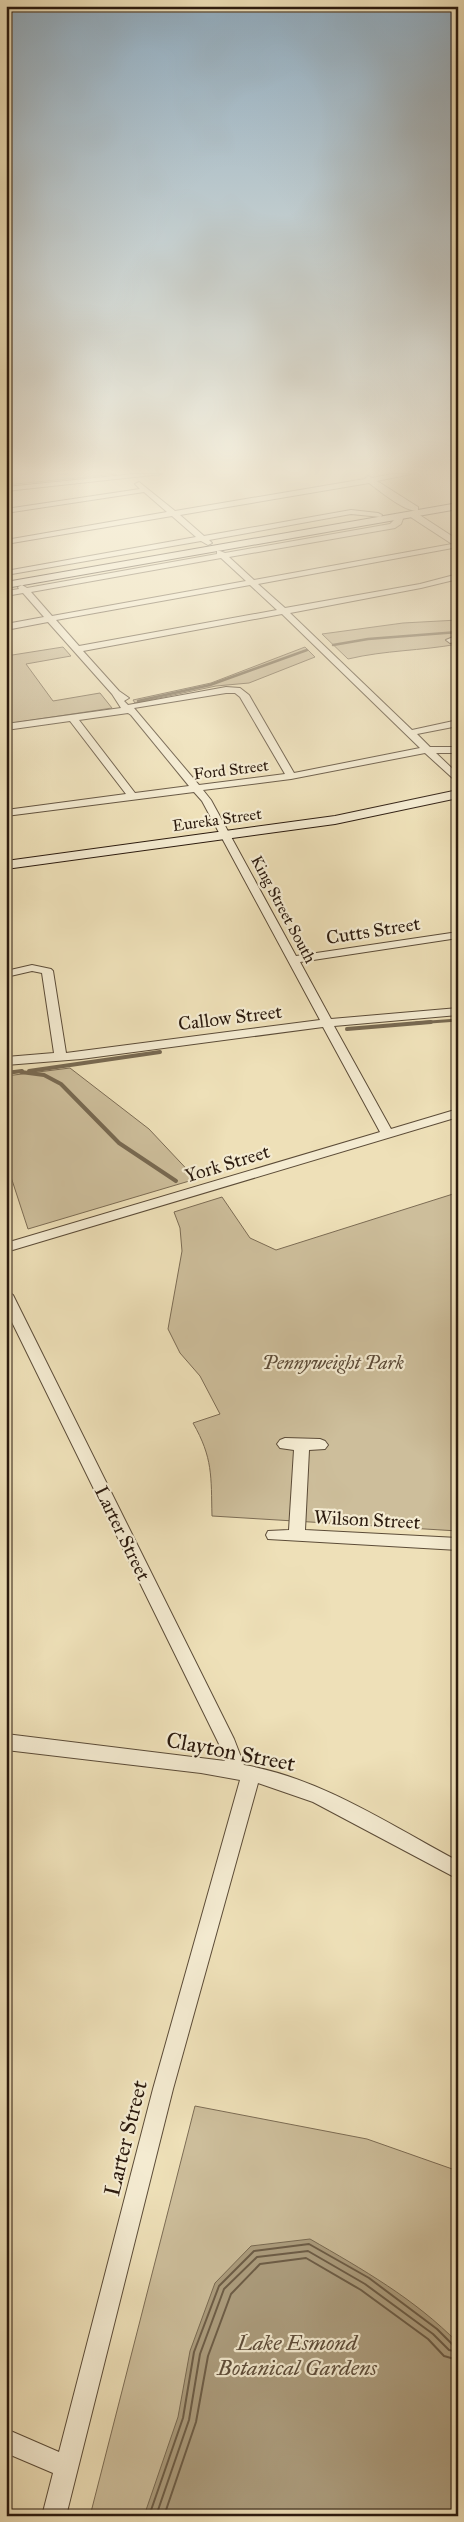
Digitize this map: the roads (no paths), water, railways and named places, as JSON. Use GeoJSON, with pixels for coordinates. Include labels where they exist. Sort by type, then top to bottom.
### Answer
{"type":"FeatureCollection","features":[{"type":"Feature","properties":{"kind":"main road","name":"Eureka Street"},"geometry":{"type":"LineString","coordinates":[[6,865],[335,820],[458,795]]}},
{"type":"Feature","properties":{"kind":"street","name":"King Street South"},"geometry":{"type":"LineString","coordinates":[[24,592],[79,649],[116,693],[120,704],[132,710],[198,788],[226,835],[387,1134]]}},
{"type":"Feature","properties":{"kind":"street"},"geometry":{"type":"LineString","coordinates":[[6,627],[207,592]]}},
{"type":"Feature","properties":{"kind":"street"},"geometry":{"type":"LineString","coordinates":[[263,592],[329,653],[458,780]]}},
{"type":"Feature","properties":{"kind":"street"},"geometry":{"type":"LineString","coordinates":[[79,649],[389,592]]}},
{"type":"Feature","properties":{"kind":"street"},"geometry":{"type":"LineString","coordinates":[[6,726],[132,710],[221,691],[238,690],[244,695],[292,776]]}},
{"type":"Feature","properties":{"kind":"street"},"geometry":{"type":"LineString","coordinates":[[73,719],[132,796]]}},
{"type":"Feature","properties":{"kind":"street"},"geometry":{"type":"LineString","coordinates":[[409,733],[458,723]]}},
{"type":"Feature","properties":{"kind":"street","name":"Ford Street"},"geometry":{"type":"LineString","coordinates":[[6,813],[292,776],[426,750],[458,750]]}},
{"type":"Feature","properties":{"kind":"street","name":"Cutts Street"},"geometry":{"type":"LineString","coordinates":[[293,960],[458,935]]}},
{"type":"Feature","properties":{"kind":"street"},"geometry":{"type":"LineString","coordinates":[[6,974],[32,968],[44,969],[50,975],[61,1057]]}},
{"type":"Feature","properties":{"kind":"street","name":"Callow Street"},"geometry":{"type":"LineString","coordinates":[[6,1061],[61,1057],[327,1023],[458,1011]]}},
{"type":"Feature","properties":{"kind":"street","name":"York Street"},"geometry":{"type":"LineString","coordinates":[[6,1248],[458,1113]]}},
{"type":"Feature","properties":{"kind":"street","name":"Larter Street"},"geometry":{"type":"LineString","coordinates":[[6,1295],[244,1773],[54,2516]]}},
{"type":"Feature","properties":{"kind":"street"},"geometry":{"type":"LineString","coordinates":[[285,1444],[320,1445]]}},
{"type":"Feature","properties":{"kind":"street"},"geometry":{"type":"LineString","coordinates":[[297,1536],[302,1444]]}},
{"type":"Feature","properties":{"kind":"street","name":"Wilson Street"},"geometry":{"type":"LineString","coordinates":[[274,1534],[458,1544]]}},
{"type":"Feature","properties":{"kind":"street","name":"Clayton Street"},"geometry":{"type":"LineString","coordinates":[[6,1742],[244,1773],[282,1781],[319,1796],[458,1871]]}},
{"type":"Feature","properties":{"kind":"street"},"geometry":{"type":"LineString","coordinates":[[6,2441],[67,2467]]}},
{"type":"Feature","properties":{"kind":"water"},"geometry":{"type":"Polygon","coordinates":[[[310,2239],[368,2273],[406,2299],[424,2312],[458,2343],[458,2516],[144,2516],[178,2417],[190,2351],[215,2283],[251,2246],[310,2239]]]}},
{"type":"Feature","properties":{"kind":"waterway"},"geometry":{"type":"LineString","coordinates":[[333,645],[368,639],[458,632]]}},
{"type":"Feature","properties":{"kind":"waterway"},"geometry":{"type":"LineString","coordinates":[[138,701],[210,685],[307,650]]}},
{"type":"Feature","properties":{"kind":"waterway"},"geometry":{"type":"LineString","coordinates":[[416,1023],[458,1020]]}},
{"type":"Feature","properties":{"kind":"waterway"},"geometry":{"type":"LineString","coordinates":[[347,1029],[431,1022]]}},
{"type":"Feature","properties":{"kind":"waterway"},"geometry":{"type":"LineString","coordinates":[[29,1071],[160,1052]]}},
{"type":"Feature","properties":{"kind":"waterway"},"geometry":{"type":"LineString","coordinates":[[6,1073],[22,1071]]}},
{"type":"Feature","properties":{"kind":"waterway"},"geometry":{"type":"LineString","coordinates":[[21,1072],[44,1075],[61,1084],[119,1143],[176,1181]]}},
{"type":"Feature","properties":{"kind":"park label","name":"Pennyweight Park"},"geometry":{"type":"Point","coordinates":[333,1362]}},
{"type":"Feature","properties":{"kind":"park label","name":"Lake Esmond Botanical Gardens"},"geometry":{"type":"Point","coordinates":[297,2354]}}]}
